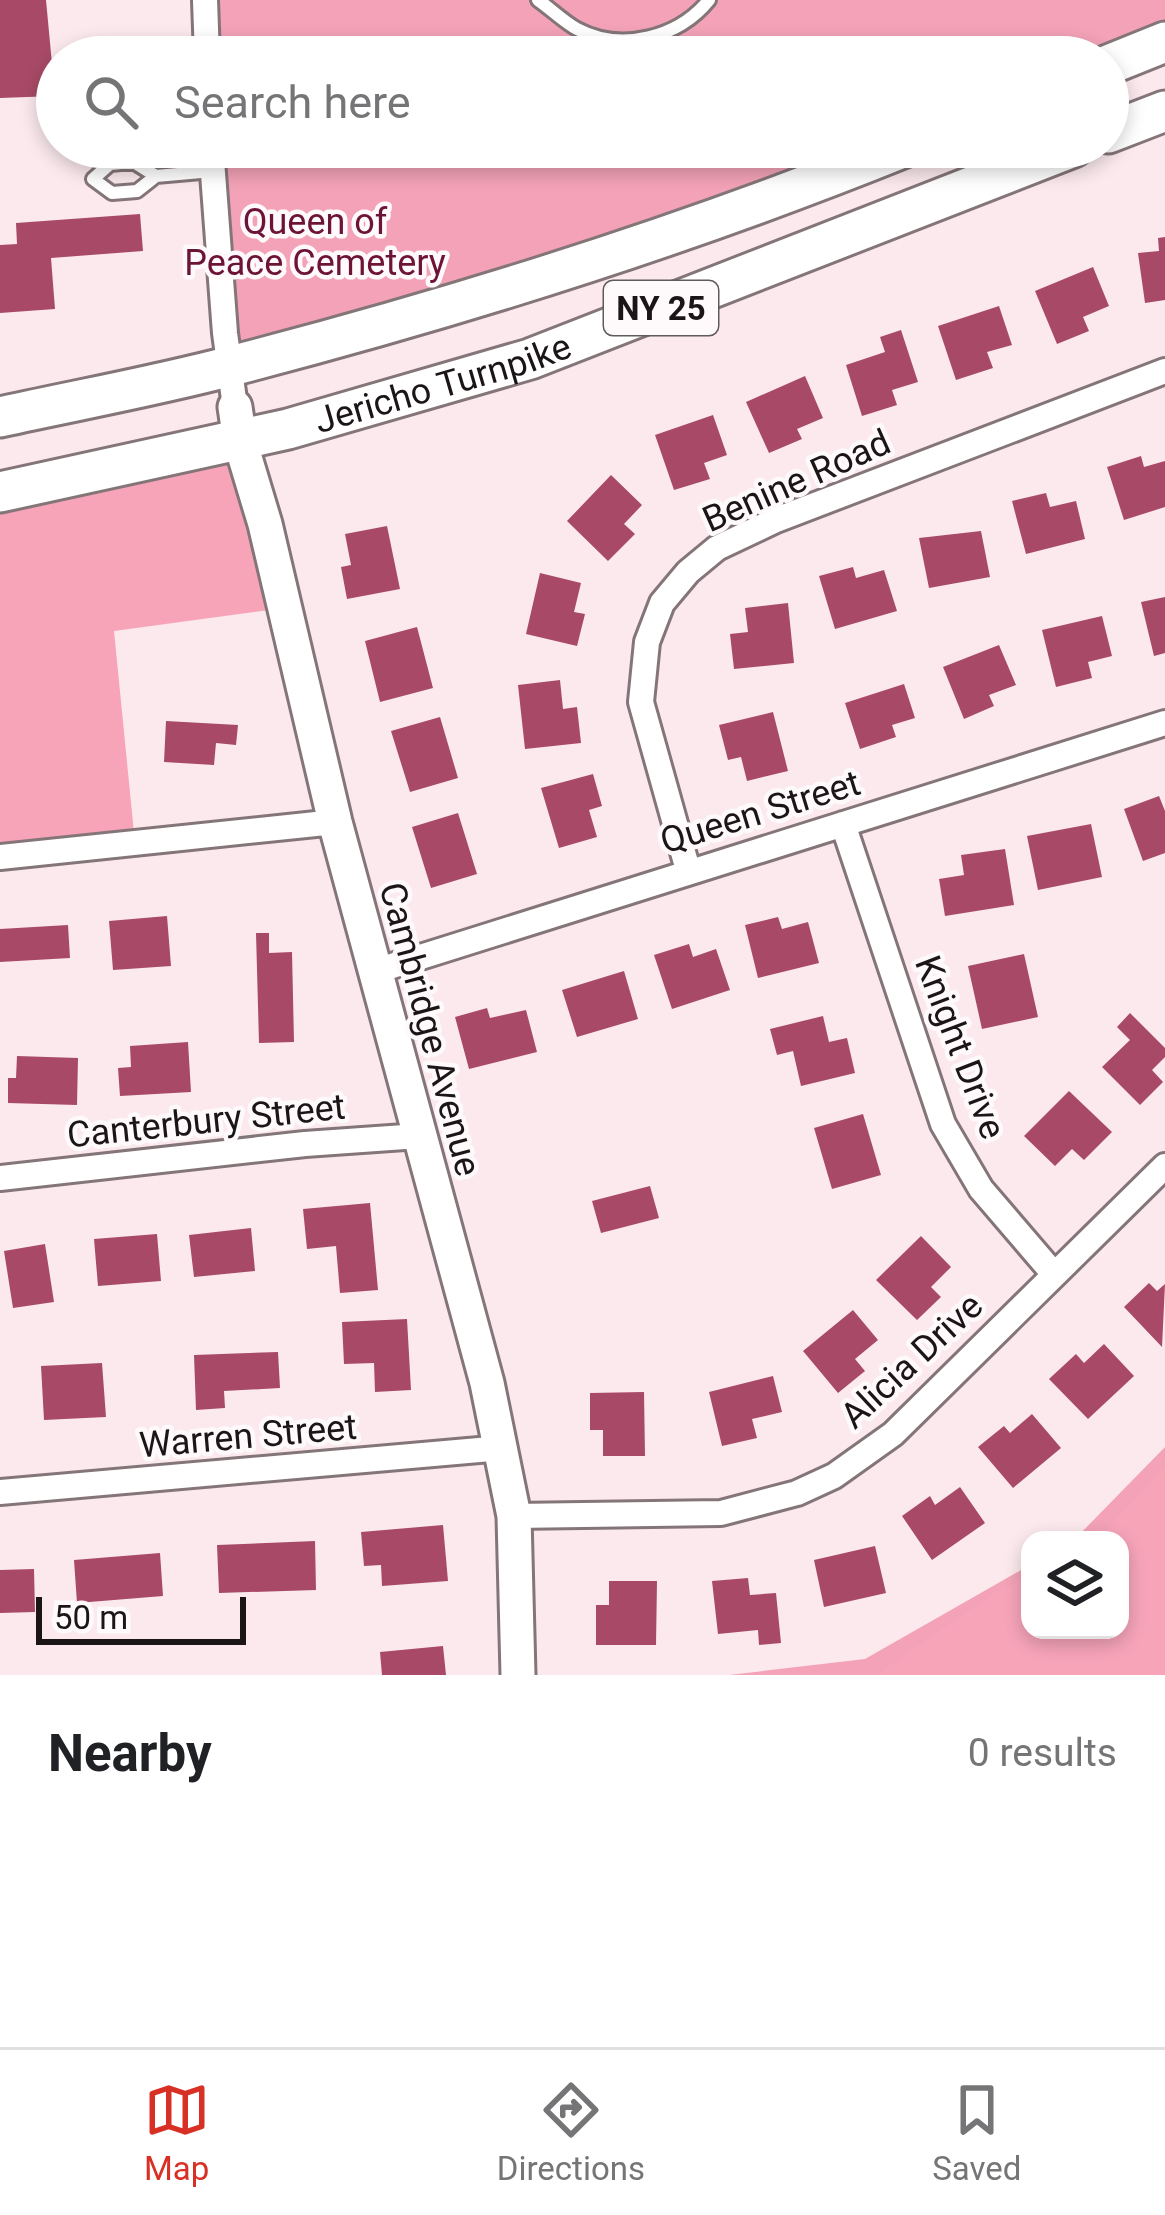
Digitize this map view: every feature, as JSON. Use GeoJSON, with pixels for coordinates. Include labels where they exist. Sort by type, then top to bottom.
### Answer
{"type":"FeatureCollection","features":[{"type":"Feature","properties":{"kind":"main road"},"geometry":{"type":"LineString","coordinates":[[1129,57],[1165,42]]}},
{"type":"Feature","properties":{"kind":"main road"},"geometry":{"type":"LineString","coordinates":[[1129,126],[1165,111]]}},
{"type":"Feature","properties":{"kind":"main road","name":"Jericho Turnpike"},"geometry":{"type":"LineString","coordinates":[[0,417],[230,367],[536,279],[852,168]]}},
{"type":"Feature","properties":{"kind":"main road","name":"Jericho Turnpike"},"geometry":{"type":"LineString","coordinates":[[0,492],[237,424],[530,359],[1019,168]]}},
{"type":"Feature","properties":{"kind":"street"},"geometry":{"type":"LineString","coordinates":[[205,0],[206,36]]}},
{"type":"Feature","properties":{"kind":"street"},"geometry":{"type":"LineString","coordinates":[[213,168],[237,424]]}},
{"type":"Feature","properties":{"kind":"street","name":"Benine Road"},"geometry":{"type":"LineString","coordinates":[[688,870],[641,702],[646,642],[662,603],[688,572],[717,548],[776,520],[1165,371]]}},
{"type":"Feature","properties":{"kind":"street","name":"Cambridge Avenue"},"geometry":{"type":"LineString","coordinates":[[237,424],[335,823],[502,1448],[514,1516],[518,1675]]}},
{"type":"Feature","properties":{"kind":"street","name":"Queen Street"},"geometry":{"type":"LineString","coordinates":[[376,970],[1165,723]]}},
{"type":"Feature","properties":{"kind":"street"},"geometry":{"type":"LineString","coordinates":[[0,857],[335,823]]}},
{"type":"Feature","properties":{"kind":"street","name":"Knight Drive"},"geometry":{"type":"LineString","coordinates":[[843,824],[943,1124],[981,1189],[1053,1273]]}},
{"type":"Feature","properties":{"kind":"street","name":"Canterbury Street"},"geometry":{"type":"LineString","coordinates":[[0,1178],[419,1136]]}},
{"type":"Feature","properties":{"kind":"street","name":"Alicia Drive"},"geometry":{"type":"LineString","coordinates":[[514,1516],[721,1513],[797,1493],[834,1476],[893,1434],[1165,1166]]}},
{"type":"Feature","properties":{"kind":"street","name":"Warren Street"},"geometry":{"type":"LineString","coordinates":[[0,1492],[502,1448]]}},
{"type":"Feature","properties":{"kind":"lane"},"geometry":{"type":"LineString","coordinates":[[538,0],[577,29],[598,36]]}},
{"type":"Feature","properties":{"kind":"lane"},"geometry":{"type":"LineString","coordinates":[[656,36],[683,26],[709,0]]}},
{"type":"Feature","properties":{"kind":"lane"},"geometry":{"type":"LineString","coordinates":[[156,176],[182,168]]}},
{"type":"Feature","properties":{"kind":"green space"},"geometry":{"type":"Polygon","coordinates":[[[206,0],[1165,0],[1165,42],[1129,51],[1129,36],[208,36],[206,0]]]}},
{"type":"Feature","properties":{"kind":"green space","name":"Queen of Peace Cemetery"},"geometry":{"type":"Polygon","coordinates":[[[215,168],[840,168],[229,367],[215,168]]]}},
{"type":"Feature","properties":{"kind":"green space"},"geometry":{"type":"Polygon","coordinates":[[[1165,1447],[1165,1675],[729,1675],[865,1659],[1021,1570],[1021,1639],[1129,1639],[1129,1531],[1083,1531],[1165,1447]]]}},
{"type":"Feature","properties":{"kind":"shaded area"},"geometry":{"type":"Polygon","coordinates":[[[240,441],[284,608],[114,631],[135,843],[0,857],[0,492],[240,441]]]}},
{"type":"Feature","properties":{"kind":"shaded area"},"geometry":{"type":"Polygon","coordinates":[[[1165,1467],[1165,1675],[876,1675],[1021,1580],[1021,1639],[1129,1639],[1129,1531],[1105,1531],[1165,1467]]]}},
{"type":"Feature","properties":{"kind":"building"},"geometry":{"type":"Polygon","coordinates":[[[0,0],[46,0],[49,36],[36,36],[36,97],[0,98],[0,0]]]}},
{"type":"Feature","properties":{"kind":"building"},"geometry":{"type":"Polygon","coordinates":[[[140,214],[143,251],[51,258],[55,309],[0,313],[0,245],[17,244],[16,223],[140,214]]]}},
{"type":"Feature","properties":{"kind":"building"},"geometry":{"type":"Polygon","coordinates":[[[1165,237],[1165,300],[1145,303],[1138,253],[1159,251],[1158,238],[1165,237]]]}},
{"type":"Feature","properties":{"kind":"building"},"geometry":{"type":"Polygon","coordinates":[[[1093,267],[1109,306],[1083,317],[1089,331],[1057,344],[1035,291],[1093,267]]]}},
{"type":"Feature","properties":{"kind":"building"},"geometry":{"type":"Polygon","coordinates":[[[999,306],[1012,345],[987,352],[993,368],[956,380],[938,326],[999,306]]]}},
{"type":"Feature","properties":{"kind":"building"},"geometry":{"type":"Polygon","coordinates":[[[901,330],[918,382],[892,390],[897,405],[862,416],[846,365],[885,352],[880,337],[901,330]]]}},
{"type":"Feature","properties":{"kind":"building"},"geometry":{"type":"Polygon","coordinates":[[[805,376],[823,418],[797,429],[802,439],[769,453],[746,402],[805,376]]]}},
{"type":"Feature","properties":{"kind":"building"},"geometry":{"type":"Polygon","coordinates":[[[713,415],[727,455],[704,463],[710,479],[674,490],[655,435],[713,415]]]}},
{"type":"Feature","properties":{"kind":"building"},"geometry":{"type":"Polygon","coordinates":[[[1141,456],[1144,467],[1165,461],[1165,507],[1124,520],[1107,467],[1141,456]]]}},
{"type":"Feature","properties":{"kind":"building"},"geometry":{"type":"Polygon","coordinates":[[[611,475],[642,505],[624,524],[635,534],[608,561],[567,521],[611,475]]]}},
{"type":"Feature","properties":{"kind":"building"},"geometry":{"type":"Polygon","coordinates":[[[1046,493],[1050,507],[1076,501],[1085,539],[1026,554],[1012,501],[1046,493]]]}},
{"type":"Feature","properties":{"kind":"building"},"geometry":{"type":"Polygon","coordinates":[[[387,526],[400,589],[347,599],[341,567],[351,565],[345,534],[387,526]]]}},
{"type":"Feature","properties":{"kind":"building"},"geometry":{"type":"Polygon","coordinates":[[[981,531],[990,577],[929,588],[919,538],[981,531]]]}},
{"type":"Feature","properties":{"kind":"building"},"geometry":{"type":"Polygon","coordinates":[[[853,567],[856,578],[884,570],[897,611],[835,629],[819,576],[853,567]]]}},
{"type":"Feature","properties":{"kind":"building"},"geometry":{"type":"Polygon","coordinates":[[[540,573],[581,583],[574,612],[585,614],[577,646],[526,634],[540,573]]]}},
{"type":"Feature","properties":{"kind":"building"},"geometry":{"type":"Polygon","coordinates":[[[1165,597],[1165,653],[1154,656],[1141,602],[1165,597]]]}},
{"type":"Feature","properties":{"kind":"building"},"geometry":{"type":"Polygon","coordinates":[[[788,603],[794,663],[734,669],[730,634],[748,632],[745,608],[788,603]]]}},
{"type":"Feature","properties":{"kind":"building"},"geometry":{"type":"Polygon","coordinates":[[[1102,616],[1112,656],[1088,662],[1092,678],[1056,687],[1042,630],[1102,616]]]}},
{"type":"Feature","properties":{"kind":"building"},"geometry":{"type":"Polygon","coordinates":[[[417,627],[433,688],[380,702],[365,641],[417,627]]]}},
{"type":"Feature","properties":{"kind":"building"},"geometry":{"type":"Polygon","coordinates":[[[999,645],[1016,685],[989,695],[994,706],[964,719],[943,667],[999,645]]]}},
{"type":"Feature","properties":{"kind":"building"},"geometry":{"type":"Polygon","coordinates":[[[560,680],[563,709],[577,707],[581,743],[525,749],[518,685],[560,680]]]}},
{"type":"Feature","properties":{"kind":"building"},"geometry":{"type":"Polygon","coordinates":[[[904,684],[915,718],[892,725],[896,737],[860,749],[845,703],[904,684]]]}},
{"type":"Feature","properties":{"kind":"building"},"geometry":{"type":"Polygon","coordinates":[[[773,712],[788,771],[747,781],[741,757],[728,760],[719,725],[773,712]]]}},
{"type":"Feature","properties":{"kind":"building"},"geometry":{"type":"Polygon","coordinates":[[[440,717],[458,778],[410,792],[391,731],[440,717]]]}},
{"type":"Feature","properties":{"kind":"building"},"geometry":{"type":"Polygon","coordinates":[[[166,721],[238,725],[236,745],[216,743],[214,765],[164,762],[166,721]]]}},
{"type":"Feature","properties":{"kind":"building"},"geometry":{"type":"Polygon","coordinates":[[[593,774],[602,806],[589,810],[597,837],[559,848],[541,788],[593,774]]]}},
{"type":"Feature","properties":{"kind":"building"},"geometry":{"type":"Polygon","coordinates":[[[1159,796],[1165,811],[1165,853],[1143,861],[1124,809],[1159,796]]]}},
{"type":"Feature","properties":{"kind":"building"},"geometry":{"type":"Polygon","coordinates":[[[458,813],[477,874],[431,888],[412,827],[458,813]]]}},
{"type":"Feature","properties":{"kind":"building"},"geometry":{"type":"Polygon","coordinates":[[[1091,824],[1102,877],[1038,890],[1027,836],[1091,824]]]}},
{"type":"Feature","properties":{"kind":"building"},"geometry":{"type":"Polygon","coordinates":[[[1005,849],[1014,905],[945,916],[939,879],[964,875],[961,855],[1005,849]]]}},
{"type":"Feature","properties":{"kind":"building"},"geometry":{"type":"Polygon","coordinates":[[[167,916],[171,966],[113,970],[109,921],[167,916]]]}},
{"type":"Feature","properties":{"kind":"building"},"geometry":{"type":"Polygon","coordinates":[[[778,917],[782,929],[808,922],[819,963],[758,978],[745,925],[778,917]]]}},
{"type":"Feature","properties":{"kind":"building"},"geometry":{"type":"Polygon","coordinates":[[[68,925],[70,958],[0,962],[0,929],[68,925]]]}},
{"type":"Feature","properties":{"kind":"building"},"geometry":{"type":"Polygon","coordinates":[[[256,933],[269,933],[269,953],[292,952],[294,1042],[259,1043],[256,933]]]}},
{"type":"Feature","properties":{"kind":"building"},"geometry":{"type":"Polygon","coordinates":[[[689,944],[693,957],[716,949],[730,990],[672,1009],[654,955],[689,944]]]}},
{"type":"Feature","properties":{"kind":"building"},"geometry":{"type":"Polygon","coordinates":[[[1024,954],[1038,1017],[982,1029],[968,966],[1024,954]]]}},
{"type":"Feature","properties":{"kind":"building"},"geometry":{"type":"Polygon","coordinates":[[[624,971],[638,1019],[577,1037],[562,990],[624,971]]]}},
{"type":"Feature","properties":{"kind":"building"},"geometry":{"type":"Polygon","coordinates":[[[487,1008],[490,1018],[526,1010],[537,1052],[469,1069],[455,1017],[487,1008]]]}},
{"type":"Feature","properties":{"kind":"building"},"geometry":{"type":"Polygon","coordinates":[[[1130,1013],[1165,1048],[1165,1057],[1152,1070],[1163,1082],[1140,1105],[1102,1067],[1130,1040],[1117,1027],[1130,1013]]]}},
{"type":"Feature","properties":{"kind":"building"},"geometry":{"type":"Polygon","coordinates":[[[823,1016],[829,1042],[847,1038],[855,1073],[801,1086],[793,1051],[777,1055],[770,1029],[823,1016]]]}},
{"type":"Feature","properties":{"kind":"building"},"geometry":{"type":"Polygon","coordinates":[[[188,1042],[191,1092],[120,1096],[118,1068],[131,1067],[130,1046],[188,1042]]]}},
{"type":"Feature","properties":{"kind":"building"},"geometry":{"type":"Polygon","coordinates":[[[17,1056],[78,1058],[77,1105],[8,1103],[8,1078],[16,1078],[17,1056]]]}},
{"type":"Feature","properties":{"kind":"building"},"geometry":{"type":"Polygon","coordinates":[[[1069,1091],[1112,1132],[1084,1160],[1072,1149],[1055,1166],[1024,1136],[1069,1091]]]}},
{"type":"Feature","properties":{"kind":"building"},"geometry":{"type":"Polygon","coordinates":[[[863,1114],[881,1175],[832,1189],[814,1128],[863,1114]]]}},
{"type":"Feature","properties":{"kind":"building"},"geometry":{"type":"Polygon","coordinates":[[[650,1186],[659,1218],[601,1233],[592,1201],[650,1186]]]}},
{"type":"Feature","properties":{"kind":"building"},"geometry":{"type":"Polygon","coordinates":[[[370,1203],[378,1290],[340,1293],[336,1246],[307,1249],[303,1209],[370,1203]]]}},
{"type":"Feature","properties":{"kind":"building"},"geometry":{"type":"Polygon","coordinates":[[[251,1228],[255,1271],[194,1277],[189,1235],[251,1228]]]}},
{"type":"Feature","properties":{"kind":"building"},"geometry":{"type":"Polygon","coordinates":[[[157,1234],[161,1281],[98,1286],[94,1239],[157,1234]]]}},
{"type":"Feature","properties":{"kind":"building"},"geometry":{"type":"Polygon","coordinates":[[[921,1236],[951,1267],[931,1287],[941,1297],[917,1320],[876,1280],[921,1236]]]}},
{"type":"Feature","properties":{"kind":"building"},"geometry":{"type":"Polygon","coordinates":[[[45,1244],[54,1302],[13,1308],[4,1251],[45,1244]]]}},
{"type":"Feature","properties":{"kind":"building"},"geometry":{"type":"Polygon","coordinates":[[[1149,1283],[1157,1291],[1165,1284],[1162,1347],[1124,1307],[1149,1283]]]}},
{"type":"Feature","properties":{"kind":"building"},"geometry":{"type":"Polygon","coordinates":[[[853,1310],[878,1340],[855,1359],[865,1371],[838,1393],[803,1351],[853,1310]]]}},
{"type":"Feature","properties":{"kind":"building"},"geometry":{"type":"Polygon","coordinates":[[[407,1319],[411,1390],[375,1392],[374,1363],[344,1364],[342,1322],[407,1319]]]}},
{"type":"Feature","properties":{"kind":"building"},"geometry":{"type":"Polygon","coordinates":[[[1104,1344],[1134,1376],[1088,1419],[1049,1379],[1076,1354],[1084,1363],[1104,1344]]]}},
{"type":"Feature","properties":{"kind":"building"},"geometry":{"type":"Polygon","coordinates":[[[278,1352],[280,1388],[224,1391],[225,1408],[196,1410],[194,1355],[278,1352]]]}},
{"type":"Feature","properties":{"kind":"building"},"geometry":{"type":"Polygon","coordinates":[[[102,1363],[106,1417],[44,1420],[41,1366],[102,1363]]]}},
{"type":"Feature","properties":{"kind":"building"},"geometry":{"type":"Polygon","coordinates":[[[773,1376],[782,1412],[752,1419],[757,1438],[722,1446],[709,1392],[773,1376]]]}},
{"type":"Feature","properties":{"kind":"building"},"geometry":{"type":"Polygon","coordinates":[[[644,1392],[645,1456],[603,1456],[603,1430],[590,1430],[590,1393],[644,1392]]]}},
{"type":"Feature","properties":{"kind":"building"},"geometry":{"type":"Polygon","coordinates":[[[1032,1414],[1061,1448],[1013,1488],[978,1447],[1004,1426],[1010,1433],[1032,1414]]]}},
{"type":"Feature","properties":{"kind":"building"},"geometry":{"type":"Polygon","coordinates":[[[960,1487],[985,1523],[932,1560],[902,1516],[930,1496],[935,1505],[960,1487]]]}},
{"type":"Feature","properties":{"kind":"building"},"geometry":{"type":"Polygon","coordinates":[[[443,1525],[448,1581],[382,1586],[381,1565],[364,1566],[361,1532],[443,1525]]]}},
{"type":"Feature","properties":{"kind":"building"},"geometry":{"type":"Polygon","coordinates":[[[315,1541],[316,1590],[219,1593],[217,1545],[315,1541]]]}},
{"type":"Feature","properties":{"kind":"building"},"geometry":{"type":"Polygon","coordinates":[[[875,1546],[886,1593],[824,1607],[814,1560],[875,1546]]]}},
{"type":"Feature","properties":{"kind":"building"},"geometry":{"type":"Polygon","coordinates":[[[160,1553],[163,1596],[77,1603],[74,1560],[160,1553]]]}},
{"type":"Feature","properties":{"kind":"building"},"geometry":{"type":"Polygon","coordinates":[[[34,1569],[35,1612],[0,1613],[0,1570],[34,1569]]]}},
{"type":"Feature","properties":{"kind":"building"},"geometry":{"type":"Polygon","coordinates":[[[748,1578],[750,1595],[776,1593],[781,1643],[759,1645],[758,1630],[718,1634],[712,1581],[748,1578]]]}},
{"type":"Feature","properties":{"kind":"building"},"geometry":{"type":"Polygon","coordinates":[[[609,1581],[657,1581],[656,1645],[596,1645],[596,1605],[609,1605],[609,1581]]]}},
{"type":"Feature","properties":{"kind":"building"},"geometry":{"type":"Polygon","coordinates":[[[443,1646],[446,1675],[382,1675],[380,1652],[443,1646]]]}}]}
